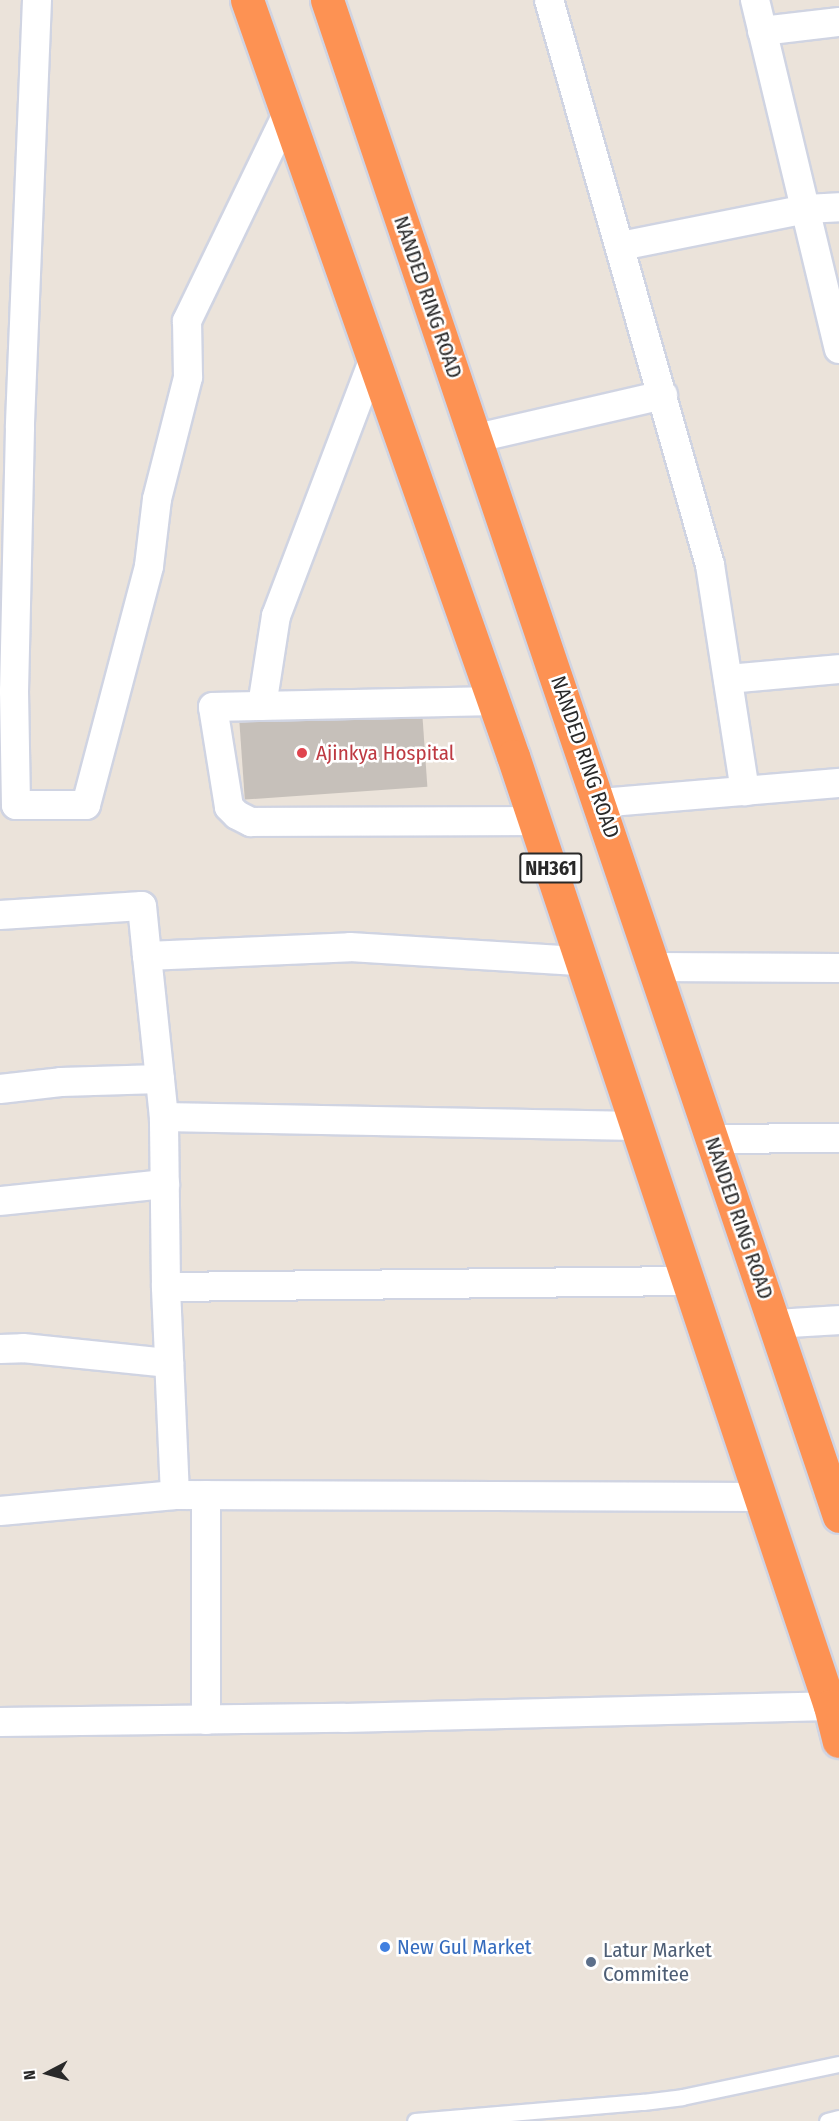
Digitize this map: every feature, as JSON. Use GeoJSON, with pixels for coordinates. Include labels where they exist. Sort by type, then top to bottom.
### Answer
{"type":"FeatureCollection","features":[{"type":"Feature","properties":{"kind":"highway","name":"NH361"},"geometry":{"type":"LineString","coordinates":[[247,0],[535,821],[830,1706],[839,1741]]}},
{"type":"Feature","properties":{"kind":"highway","name":"NANDED RING ROAD"},"geometry":{"type":"LineString","coordinates":[[327,0],[838,1510]]}},
{"type":"Feature","properties":{"kind":"street"},"geometry":{"type":"LineString","coordinates":[[37,0],[10,427],[16,805],[87,805],[149,566],[157,499],[188,377],[187,321],[287,114]]}},
{"type":"Feature","properties":{"kind":"street"},"geometry":{"type":"LineString","coordinates":[[549,0],[711,565],[745,791]]}},
{"type":"Feature","properties":{"kind":"street"},"geometry":{"type":"LineString","coordinates":[[755,0],[839,349]]}},
{"type":"Feature","properties":{"kind":"street"},"geometry":{"type":"LineString","coordinates":[[762,31],[839,22]]}},
{"type":"Feature","properties":{"kind":"street"},"geometry":{"type":"LineString","coordinates":[[621,246],[806,209],[839,207]]}},
{"type":"Feature","properties":{"kind":"street"},"geometry":{"type":"LineString","coordinates":[[262,706],[276,616],[372,360]]}},
{"type":"Feature","properties":{"kind":"street"},"geometry":{"type":"LineString","coordinates":[[477,438],[663,394]]}},
{"type":"Feature","properties":{"kind":"street"},"geometry":{"type":"LineString","coordinates":[[728,679],[839,669]]}},
{"type":"Feature","properties":{"kind":"street"},"geometry":{"type":"LineString","coordinates":[[494,701],[213,707],[224,791],[229,807],[237,815],[251,822],[535,821]]}},
{"type":"Feature","properties":{"kind":"street"},"geometry":{"type":"LineString","coordinates":[[600,803],[839,783]]}},
{"type":"Feature","properties":{"kind":"street"},"geometry":{"type":"LineString","coordinates":[[0,915],[142,906],[164,1117],[166,1287],[175,1495]]}},
{"type":"Feature","properties":{"kind":"street"},"geometry":{"type":"LineString","coordinates":[[147,956],[350,947],[582,961]]}},
{"type":"Feature","properties":{"kind":"street"},"geometry":{"type":"LineString","coordinates":[[655,967],[839,968]]}},
{"type":"Feature","properties":{"kind":"street"},"geometry":{"type":"LineString","coordinates":[[0,1089],[61,1082],[160,1079]]}},
{"type":"Feature","properties":{"kind":"street"},"geometry":{"type":"LineString","coordinates":[[164,1117],[637,1126]]}},
{"type":"Feature","properties":{"kind":"street"},"geometry":{"type":"LineString","coordinates":[[713,1139],[839,1138]]}},
{"type":"Feature","properties":{"kind":"street"},"geometry":{"type":"LineString","coordinates":[[0,1201],[165,1184]]}},
{"type":"Feature","properties":{"kind":"street"},"geometry":{"type":"LineString","coordinates":[[166,1287],[688,1281]]}},
{"type":"Feature","properties":{"kind":"street"},"geometry":{"type":"LineString","coordinates":[[774,1324],[839,1320]]}},
{"type":"Feature","properties":{"kind":"street"},"geometry":{"type":"LineString","coordinates":[[0,1349],[23,1348],[169,1363]]}},
{"type":"Feature","properties":{"kind":"street"},"geometry":{"type":"LineString","coordinates":[[0,1511],[175,1495],[760,1497]]}},
{"type":"Feature","properties":{"kind":"street"},"geometry":{"type":"LineString","coordinates":[[206,1495],[206,1720]]}},
{"type":"Feature","properties":{"kind":"street"},"geometry":{"type":"LineString","coordinates":[[0,1722],[206,1720],[830,1706]]}},
{"type":"Feature","properties":{"kind":"lane"},"geometry":{"type":"LineString","coordinates":[[415,2121],[672,2098],[839,2064]]}},
{"type":"Feature","properties":{"kind":"lane"},"geometry":{"type":"LineString","coordinates":[[827,2121],[839,2118]]}},
{"type":"Feature","properties":{"kind":"building"},"geometry":{"type":"Polygon","coordinates":[[[422,710],[427,787],[245,800],[239,723],[422,710]]]}},
{"type":"Feature","properties":{"kind":"place","name":"Ajinkya Hospital"},"geometry":{"type":"Point","coordinates":[302,753]}},
{"type":"Feature","properties":{"kind":"place","name":"New Gul Market"},"geometry":{"type":"Point","coordinates":[385,1947]}},
{"type":"Feature","properties":{"kind":"place","name":"Latur Market Commitee"},"geometry":{"type":"Point","coordinates":[591,1962]}}]}
